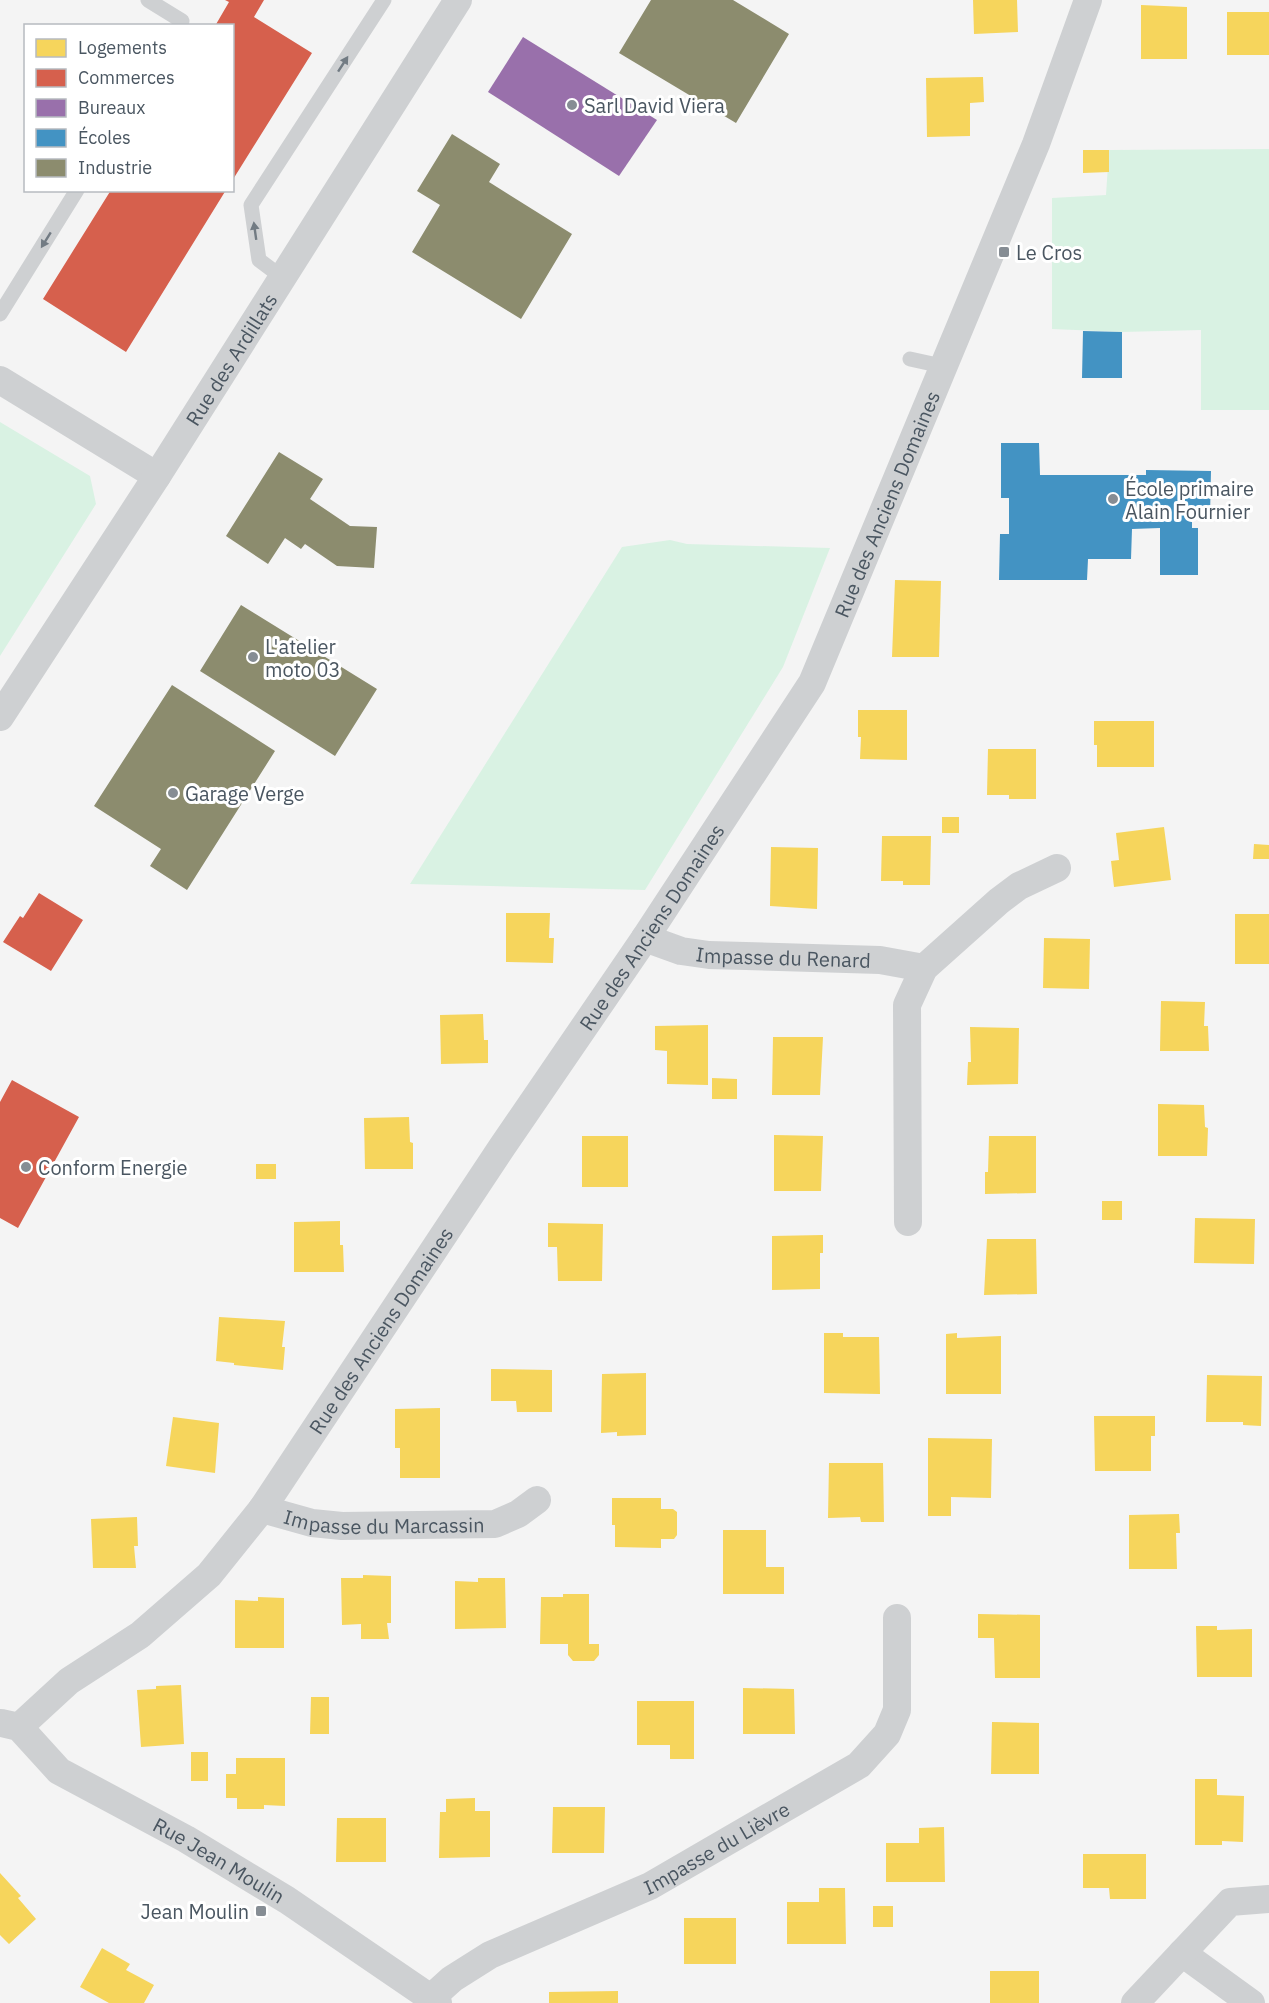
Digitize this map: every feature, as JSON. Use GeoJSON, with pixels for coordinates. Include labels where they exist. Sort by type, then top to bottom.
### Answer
{"type":"FeatureCollection","features":[{"type":"Feature","properties":{"kind":"street","name":"Rue des Ardillats"},"geometry":{"type":"LineString","coordinates":[[0,717],[157,476],[458,0]]}},
{"type":"Feature","properties":{"kind":"street","name":"Rue des Anciens Domaines"},"geometry":{"type":"LineString","coordinates":[[10,1725],[69,1681],[140,1635],[209,1575],[262,1509],[502,1147],[645,938],[812,683],[1036,144],[1088,0]]}},
{"type":"Feature","properties":{"kind":"street"},"geometry":{"type":"LineString","coordinates":[[0,380],[157,476]]}},
{"type":"Feature","properties":{"kind":"street"},"geometry":{"type":"LineString","coordinates":[[908,1222],[907,1005],[924,968],[999,901],[1019,886],[1057,868]]}},
{"type":"Feature","properties":{"kind":"street","name":"Impasse du Renard"},"geometry":{"type":"LineString","coordinates":[[645,938],[681,951],[709,956],[880,960],[924,968]]}},
{"type":"Feature","properties":{"kind":"street","name":"Impasse du Marcassin"},"geometry":{"type":"LineString","coordinates":[[262,1509],[312,1522],[342,1526],[495,1524],[518,1514],[537,1500]]}},
{"type":"Feature","properties":{"kind":"street","name":"Impasse du Lièvre"},"geometry":{"type":"LineString","coordinates":[[435,2001],[452,1979],[490,1955],[650,1886],[859,1765],[887,1734],[897,1710],[897,1618]]}},
{"type":"Feature","properties":{"kind":"street","name":"Rue Jean Moulin"},"geometry":{"type":"LineString","coordinates":[[10,1725],[59,1771],[186,1839],[287,1900],[435,2001]]}},
{"type":"Feature","properties":{"kind":"street"},"geometry":{"type":"LineString","coordinates":[[1135,2003],[1230,1902],[1269,1899]]}},
{"type":"Feature","properties":{"kind":"street"},"geometry":{"type":"LineString","coordinates":[[1182,1953],[1251,2003]]}},
{"type":"Feature","properties":{"kind":"lane"},"geometry":{"type":"LineString","coordinates":[[148,0],[182,21],[180,24]]}},
{"type":"Feature","properties":{"kind":"lane"},"geometry":{"type":"LineString","coordinates":[[283,278],[259,260],[251,205],[384,0]]}},
{"type":"Feature","properties":{"kind":"lane"},"geometry":{"type":"LineString","coordinates":[[0,314],[76,192]]}},
{"type":"Feature","properties":{"kind":"lane"},"geometry":{"type":"LineString","coordinates":[[910,359],[942,366]]}},
{"type":"Feature","properties":{"kind":"green space"},"geometry":{"type":"Polygon","coordinates":[[[1269,149],[1269,410],[1201,410],[1201,330],[1122,332],[1052,329],[1052,198],[1106,195],[1109,150],[1269,149]]]}},
{"type":"Feature","properties":{"kind":"green space"},"geometry":{"type":"Polygon","coordinates":[[[0,422],[90,476],[96,504],[0,656],[0,422]]]}},
{"type":"Feature","properties":{"kind":"green space"},"geometry":{"type":"Polygon","coordinates":[[[670,540],[687,544],[830,548],[783,667],[645,890],[410,884],[622,547],[670,540]]]}},
{"type":"Feature","properties":{"kind":"building: Logements"},"geometry":{"type":"Polygon","coordinates":[[[973,0],[1017,0],[1018,32],[974,34],[973,0]]]}},
{"type":"Feature","properties":{"kind":"building: Logements"},"geometry":{"type":"Polygon","coordinates":[[[1141,5],[1187,7],[1187,59],[1141,59],[1141,5]]]}},
{"type":"Feature","properties":{"kind":"building: Logements"},"geometry":{"type":"Polygon","coordinates":[[[1227,12],[1269,12],[1269,55],[1227,55],[1227,12]]]}},
{"type":"Feature","properties":{"kind":"building: Logements"},"geometry":{"type":"Polygon","coordinates":[[[983,77],[984,102],[970,103],[970,136],[927,137],[926,78],[983,77]]]}},
{"type":"Feature","properties":{"kind":"building: Logements"},"geometry":{"type":"Polygon","coordinates":[[[1083,150],[1109,150],[1109,172],[1083,173],[1083,150]]]}},
{"type":"Feature","properties":{"kind":"building: Logements"},"geometry":{"type":"Polygon","coordinates":[[[895,580],[941,581],[939,657],[892,657],[895,580]]]}},
{"type":"Feature","properties":{"kind":"building: Logements"},"geometry":{"type":"Polygon","coordinates":[[[858,710],[907,710],[907,760],[860,759],[861,737],[858,737],[858,710]]]}},
{"type":"Feature","properties":{"kind":"building: Logements"},"geometry":{"type":"Polygon","coordinates":[[[1094,721],[1154,721],[1154,767],[1097,767],[1094,721]]]}},
{"type":"Feature","properties":{"kind":"building: Logements"},"geometry":{"type":"Polygon","coordinates":[[[988,749],[1036,749],[1036,799],[1009,799],[1009,795],[987,795],[988,749]]]}},
{"type":"Feature","properties":{"kind":"building: Logements"},"geometry":{"type":"Polygon","coordinates":[[[942,817],[959,817],[959,833],[942,833],[942,817]]]}},
{"type":"Feature","properties":{"kind":"building: Logements"},"geometry":{"type":"Polygon","coordinates":[[[1164,827],[1171,880],[1114,887],[1111,861],[1119,860],[1116,833],[1164,827]]]}},
{"type":"Feature","properties":{"kind":"building: Logements"},"geometry":{"type":"Polygon","coordinates":[[[882,836],[931,836],[930,885],[903,885],[903,881],[881,881],[882,836]]]}},
{"type":"Feature","properties":{"kind":"building: Logements"},"geometry":{"type":"Polygon","coordinates":[[[1254,844],[1269,845],[1269,859],[1253,859],[1254,844]]]}},
{"type":"Feature","properties":{"kind":"building: Logements"},"geometry":{"type":"Polygon","coordinates":[[[771,847],[818,848],[817,909],[770,906],[771,847]]]}},
{"type":"Feature","properties":{"kind":"building: Logements"},"geometry":{"type":"Polygon","coordinates":[[[506,913],[550,913],[549,938],[554,938],[553,963],[506,962],[506,913]]]}},
{"type":"Feature","properties":{"kind":"building: Logements"},"geometry":{"type":"Polygon","coordinates":[[[1235,914],[1269,914],[1269,964],[1235,964],[1235,914]]]}},
{"type":"Feature","properties":{"kind":"building: Logements"},"geometry":{"type":"Polygon","coordinates":[[[1044,938],[1090,939],[1089,989],[1043,988],[1044,938]]]}},
{"type":"Feature","properties":{"kind":"building: Logements"},"geometry":{"type":"Polygon","coordinates":[[[1161,1001],[1205,1002],[1204,1026],[1208,1026],[1209,1051],[1160,1051],[1161,1001]]]}},
{"type":"Feature","properties":{"kind":"building: Logements"},"geometry":{"type":"Polygon","coordinates":[[[483,1014],[484,1040],[488,1040],[488,1063],[441,1064],[440,1015],[483,1014]]]}},
{"type":"Feature","properties":{"kind":"building: Logements"},"geometry":{"type":"Polygon","coordinates":[[[708,1025],[708,1085],[667,1084],[667,1051],[655,1050],[655,1026],[708,1025]]]}},
{"type":"Feature","properties":{"kind":"building: Logements"},"geometry":{"type":"Polygon","coordinates":[[[970,1027],[1019,1028],[1018,1084],[967,1085],[968,1062],[971,1062],[970,1027]]]}},
{"type":"Feature","properties":{"kind":"building: Logements"},"geometry":{"type":"Polygon","coordinates":[[[773,1037],[823,1037],[820,1095],[772,1095],[773,1037]]]}},
{"type":"Feature","properties":{"kind":"building: Logements"},"geometry":{"type":"Polygon","coordinates":[[[712,1078],[737,1079],[737,1099],[712,1099],[712,1078]]]}},
{"type":"Feature","properties":{"kind":"building: Logements"},"geometry":{"type":"Polygon","coordinates":[[[1158,1104],[1204,1105],[1205,1127],[1208,1128],[1207,1156],[1158,1156],[1158,1104]]]}},
{"type":"Feature","properties":{"kind":"building: Logements"},"geometry":{"type":"Polygon","coordinates":[[[409,1117],[410,1142],[413,1143],[413,1169],[365,1169],[364,1118],[409,1117]]]}},
{"type":"Feature","properties":{"kind":"building: Logements"},"geometry":{"type":"Polygon","coordinates":[[[774,1135],[823,1136],[821,1191],[774,1191],[774,1135]]]}},
{"type":"Feature","properties":{"kind":"building: Logements"},"geometry":{"type":"Polygon","coordinates":[[[582,1136],[628,1136],[628,1187],[582,1187],[582,1136]]]}},
{"type":"Feature","properties":{"kind":"building: Logements"},"geometry":{"type":"Polygon","coordinates":[[[989,1136],[1036,1136],[1036,1193],[985,1194],[989,1136]]]}},
{"type":"Feature","properties":{"kind":"building: Logements"},"geometry":{"type":"Polygon","coordinates":[[[256,1164],[276,1164],[276,1179],[256,1179],[256,1164]]]}},
{"type":"Feature","properties":{"kind":"building: Logements"},"geometry":{"type":"Polygon","coordinates":[[[1102,1201],[1122,1201],[1122,1220],[1102,1220],[1102,1201]]]}},
{"type":"Feature","properties":{"kind":"building: Logements"},"geometry":{"type":"Polygon","coordinates":[[[1195,1218],[1255,1219],[1254,1264],[1194,1263],[1195,1218]]]}},
{"type":"Feature","properties":{"kind":"building: Logements"},"geometry":{"type":"Polygon","coordinates":[[[340,1221],[340,1245],[343,1245],[344,1272],[294,1272],[294,1222],[340,1221]]]}},
{"type":"Feature","properties":{"kind":"building: Logements"},"geometry":{"type":"Polygon","coordinates":[[[548,1223],[603,1224],[602,1281],[558,1281],[557,1247],[548,1247],[548,1223]]]}},
{"type":"Feature","properties":{"kind":"building: Logements"},"geometry":{"type":"Polygon","coordinates":[[[823,1235],[823,1253],[820,1253],[820,1289],[772,1290],[772,1236],[823,1235]]]}},
{"type":"Feature","properties":{"kind":"building: Logements"},"geometry":{"type":"Polygon","coordinates":[[[987,1239],[1036,1239],[1037,1294],[984,1295],[987,1239]]]}},
{"type":"Feature","properties":{"kind":"building: Logements"},"geometry":{"type":"Polygon","coordinates":[[[219,1317],[285,1321],[282,1347],[285,1347],[283,1370],[216,1361],[219,1317]]]}},
{"type":"Feature","properties":{"kind":"building: Logements"},"geometry":{"type":"Polygon","coordinates":[[[824,1333],[843,1333],[843,1337],[879,1337],[880,1394],[824,1393],[824,1333]]]}},
{"type":"Feature","properties":{"kind":"building: Logements"},"geometry":{"type":"Polygon","coordinates":[[[957,1333],[957,1338],[1001,1336],[1001,1394],[946,1394],[946,1334],[957,1333]]]}},
{"type":"Feature","properties":{"kind":"building: Logements"},"geometry":{"type":"Polygon","coordinates":[[[491,1369],[552,1370],[552,1412],[517,1412],[516,1401],[491,1401],[491,1369]]]}},
{"type":"Feature","properties":{"kind":"building: Logements"},"geometry":{"type":"Polygon","coordinates":[[[646,1373],[646,1435],[617,1436],[617,1432],[601,1433],[602,1374],[646,1373]]]}},
{"type":"Feature","properties":{"kind":"building: Logements"},"geometry":{"type":"Polygon","coordinates":[[[1207,1375],[1262,1376],[1261,1426],[1243,1425],[1243,1422],[1206,1422],[1207,1375]]]}},
{"type":"Feature","properties":{"kind":"building: Logements"},"geometry":{"type":"Polygon","coordinates":[[[440,1408],[440,1478],[400,1478],[400,1448],[395,1448],[395,1409],[440,1408]]]}},
{"type":"Feature","properties":{"kind":"building: Logements"},"geometry":{"type":"Polygon","coordinates":[[[1094,1416],[1155,1416],[1155,1436],[1151,1436],[1151,1471],[1095,1471],[1094,1416]]]}},
{"type":"Feature","properties":{"kind":"building: Logements"},"geometry":{"type":"Polygon","coordinates":[[[173,1417],[219,1423],[215,1473],[166,1466],[173,1417]]]}},
{"type":"Feature","properties":{"kind":"building: Logements"},"geometry":{"type":"Polygon","coordinates":[[[928,1438],[992,1439],[991,1498],[951,1497],[951,1516],[928,1516],[928,1438]]]}},
{"type":"Feature","properties":{"kind":"building: Logements"},"geometry":{"type":"Polygon","coordinates":[[[829,1463],[883,1463],[884,1522],[861,1522],[860,1517],[828,1518],[829,1463]]]}},
{"type":"Feature","properties":{"kind":"building: Logements"},"geometry":{"type":"Polygon","coordinates":[[[612,1498],[661,1498],[661,1509],[673,1509],[677,1512],[677,1535],[674,1539],[661,1539],[661,1548],[615,1547],[612,1498]]]}},
{"type":"Feature","properties":{"kind":"building: Logements"},"geometry":{"type":"Polygon","coordinates":[[[1179,1514],[1180,1533],[1176,1533],[1177,1569],[1129,1569],[1129,1515],[1179,1514]]]}},
{"type":"Feature","properties":{"kind":"building: Logements"},"geometry":{"type":"Polygon","coordinates":[[[137,1517],[138,1546],[134,1546],[136,1568],[93,1568],[91,1519],[137,1517]]]}},
{"type":"Feature","properties":{"kind":"building: Logements"},"geometry":{"type":"Polygon","coordinates":[[[723,1530],[766,1530],[766,1567],[784,1567],[784,1594],[723,1594],[723,1530]]]}},
{"type":"Feature","properties":{"kind":"building: Logements"},"geometry":{"type":"Polygon","coordinates":[[[363,1575],[391,1576],[391,1623],[387,1623],[389,1639],[361,1639],[361,1624],[342,1625],[341,1578],[363,1578],[363,1575]]]}},
{"type":"Feature","properties":{"kind":"building: Logements"},"geometry":{"type":"Polygon","coordinates":[[[478,1578],[505,1578],[506,1628],[455,1629],[455,1581],[478,1582],[478,1578]]]}},
{"type":"Feature","properties":{"kind":"building: Logements"},"geometry":{"type":"Polygon","coordinates":[[[563,1594],[589,1594],[589,1644],[599,1644],[599,1655],[594,1661],[573,1661],[568,1655],[568,1644],[540,1644],[541,1597],[563,1597],[563,1594]]]}},
{"type":"Feature","properties":{"kind":"building: Logements"},"geometry":{"type":"Polygon","coordinates":[[[258,1597],[284,1598],[284,1648],[235,1648],[235,1600],[258,1601],[258,1597]]]}},
{"type":"Feature","properties":{"kind":"building: Logements"},"geometry":{"type":"Polygon","coordinates":[[[978,1614],[1040,1615],[1040,1678],[995,1678],[994,1638],[978,1638],[978,1614]]]}},
{"type":"Feature","properties":{"kind":"building: Logements"},"geometry":{"type":"Polygon","coordinates":[[[1196,1626],[1217,1626],[1217,1630],[1252,1629],[1252,1677],[1197,1677],[1196,1626]]]}},
{"type":"Feature","properties":{"kind":"building: Logements"},"geometry":{"type":"Polygon","coordinates":[[[181,1685],[184,1744],[141,1747],[137,1690],[156,1689],[156,1686],[181,1685]]]}},
{"type":"Feature","properties":{"kind":"building: Logements"},"geometry":{"type":"Polygon","coordinates":[[[743,1688],[794,1689],[795,1734],[743,1734],[743,1688]]]}},
{"type":"Feature","properties":{"kind":"building: Logements"},"geometry":{"type":"Polygon","coordinates":[[[311,1697],[329,1697],[329,1734],[310,1734],[311,1697]]]}},
{"type":"Feature","properties":{"kind":"building: Logements"},"geometry":{"type":"Polygon","coordinates":[[[637,1701],[694,1701],[694,1759],[670,1759],[670,1745],[637,1745],[637,1701]]]}},
{"type":"Feature","properties":{"kind":"building: Logements"},"geometry":{"type":"Polygon","coordinates":[[[992,1722],[1039,1723],[1039,1774],[991,1774],[992,1722]]]}},
{"type":"Feature","properties":{"kind":"building: Logements"},"geometry":{"type":"Polygon","coordinates":[[[191,1752],[208,1752],[208,1781],[191,1781],[191,1752]]]}},
{"type":"Feature","properties":{"kind":"building: Logements"},"geometry":{"type":"Polygon","coordinates":[[[236,1758],[285,1758],[285,1806],[264,1805],[264,1809],[237,1809],[237,1798],[226,1798],[226,1774],[236,1774],[236,1758]]]}},
{"type":"Feature","properties":{"kind":"building: Logements"},"geometry":{"type":"Polygon","coordinates":[[[1195,1779],[1217,1779],[1217,1795],[1244,1796],[1243,1842],[1222,1841],[1222,1845],[1195,1845],[1195,1779]]]}},
{"type":"Feature","properties":{"kind":"building: Logements"},"geometry":{"type":"Polygon","coordinates":[[[475,1798],[475,1811],[490,1811],[490,1857],[439,1858],[440,1812],[446,1812],[446,1799],[475,1798]]]}},
{"type":"Feature","properties":{"kind":"building: Logements"},"geometry":{"type":"Polygon","coordinates":[[[553,1807],[605,1807],[604,1853],[552,1853],[553,1807]]]}},
{"type":"Feature","properties":{"kind":"building: Logements"},"geometry":{"type":"Polygon","coordinates":[[[337,1818],[386,1818],[386,1862],[336,1862],[337,1818]]]}},
{"type":"Feature","properties":{"kind":"building: Logements"},"geometry":{"type":"Polygon","coordinates":[[[944,1827],[945,1882],[886,1882],[886,1843],[919,1843],[919,1828],[944,1827]]]}},
{"type":"Feature","properties":{"kind":"building: Logements"},"geometry":{"type":"Polygon","coordinates":[[[1083,1854],[1146,1854],[1146,1899],[1110,1899],[1109,1888],[1083,1888],[1083,1854]]]}},
{"type":"Feature","properties":{"kind":"building: Logements"},"geometry":{"type":"Polygon","coordinates":[[[0,1873],[21,1896],[18,1898],[36,1919],[9,1944],[0,1935],[0,1873]]]}},
{"type":"Feature","properties":{"kind":"building: Logements"},"geometry":{"type":"Polygon","coordinates":[[[819,1888],[845,1888],[846,1944],[787,1944],[787,1902],[819,1902],[819,1888]]]}},
{"type":"Feature","properties":{"kind":"building: Logements"},"geometry":{"type":"Polygon","coordinates":[[[873,1906],[893,1906],[893,1927],[873,1927],[873,1906]]]}},
{"type":"Feature","properties":{"kind":"building: Logements"},"geometry":{"type":"Polygon","coordinates":[[[684,1918],[736,1918],[736,1964],[684,1964],[684,1918]]]}},
{"type":"Feature","properties":{"kind":"building: Logements"},"geometry":{"type":"Polygon","coordinates":[[[102,1948],[130,1964],[126,1970],[154,1985],[144,2003],[109,2003],[80,1987],[102,1948]]]}},
{"type":"Feature","properties":{"kind":"building: Logements"},"geometry":{"type":"Polygon","coordinates":[[[990,1971],[1039,1971],[1039,2003],[990,2003],[990,1971]]]}},
{"type":"Feature","properties":{"kind":"building: Logements"},"geometry":{"type":"Polygon","coordinates":[[[618,1991],[618,2003],[549,2003],[549,1992],[618,1991]]]}},
{"type":"Feature","properties":{"kind":"building: Commerces"},"geometry":{"type":"Polygon","coordinates":[[[225,0],[264,0],[254,17],[312,53],[234,178],[234,24],[216,24],[229,2],[225,0]]]}},
{"type":"Feature","properties":{"kind":"building: Commerces"},"geometry":{"type":"Polygon","coordinates":[[[110,192],[225,192],[126,352],[43,299],[110,192]]]}},
{"type":"Feature","properties":{"kind":"building: Commerces"},"geometry":{"type":"Polygon","coordinates":[[[39,893],[83,920],[51,971],[3,942],[20,916],[23,918],[39,893]]]}},
{"type":"Feature","properties":{"kind":"building: Commerces","name":"Conform Energie"},"geometry":{"type":"Polygon","coordinates":[[[12,1080],[79,1117],[18,1228],[0,1218],[0,1102],[12,1080]]]}},
{"type":"Feature","properties":{"kind":"building: Bureaux"},"geometry":{"type":"Polygon","coordinates":[[[523,37],[657,120],[619,176],[488,92],[523,37]]]}},
{"type":"Feature","properties":{"kind":"building: Écoles"},"geometry":{"type":"Polygon","coordinates":[[[1083,331],[1122,332],[1122,378],[1082,378],[1083,331]]]}},
{"type":"Feature","properties":{"kind":"building: Écoles"},"geometry":{"type":"Polygon","coordinates":[[[1001,443],[1039,443],[1040,475],[1146,475],[1146,470],[1211,471],[1210,516],[1192,516],[1192,528],[1198,528],[1198,575],[1160,575],[1160,528],[1132,529],[1131,559],[1088,559],[1087,580],[999,580],[1000,534],[1009,534],[1009,498],[1001,498],[1001,443]]]}},
{"type":"Feature","properties":{"kind":"building: Industrie"},"geometry":{"type":"Polygon","coordinates":[[[651,0],[733,0],[789,34],[736,123],[619,53],[651,0]]]}},
{"type":"Feature","properties":{"kind":"building: Industrie"},"geometry":{"type":"Polygon","coordinates":[[[452,134],[500,164],[489,182],[572,234],[521,319],[412,252],[440,205],[417,191],[452,134]]]}},
{"type":"Feature","properties":{"kind":"building: Industrie"},"geometry":{"type":"Polygon","coordinates":[[[279,452],[323,479],[310,499],[350,526],[377,527],[374,568],[337,566],[305,544],[301,549],[285,538],[268,564],[226,536],[279,452]]]}},
{"type":"Feature","properties":{"kind":"building: Industrie"},"geometry":{"type":"Polygon","coordinates":[[[241,605],[377,689],[335,756],[200,671],[241,605]]]}},
{"type":"Feature","properties":{"kind":"building: Industrie"},"geometry":{"type":"Polygon","coordinates":[[[172,685],[275,751],[187,890],[150,866],[161,849],[94,806],[172,685]]]}},
{"type":"Feature","properties":{"kind":"place","name":"Sarl David Viera"},"geometry":{"type":"Point","coordinates":[572,105]}},
{"type":"Feature","properties":{"kind":"place","name":"Le Cros"},"geometry":{"type":"Point","coordinates":[1004,252]}},
{"type":"Feature","properties":{"kind":"place","name":"École primaire Alain Fournier"},"geometry":{"type":"Point","coordinates":[1113,499]}},
{"type":"Feature","properties":{"kind":"place","name":"L'atelier moto 03"},"geometry":{"type":"Point","coordinates":[253,657]}},
{"type":"Feature","properties":{"kind":"place","name":"Garage Verge"},"geometry":{"type":"Point","coordinates":[173,793]}},
{"type":"Feature","properties":{"kind":"place","name":"Conform Energie"},"geometry":{"type":"Point","coordinates":[26,1167]}},
{"type":"Feature","properties":{"kind":"place","name":"Jean Moulin"},"geometry":{"type":"Point","coordinates":[261,1911]}}]}
